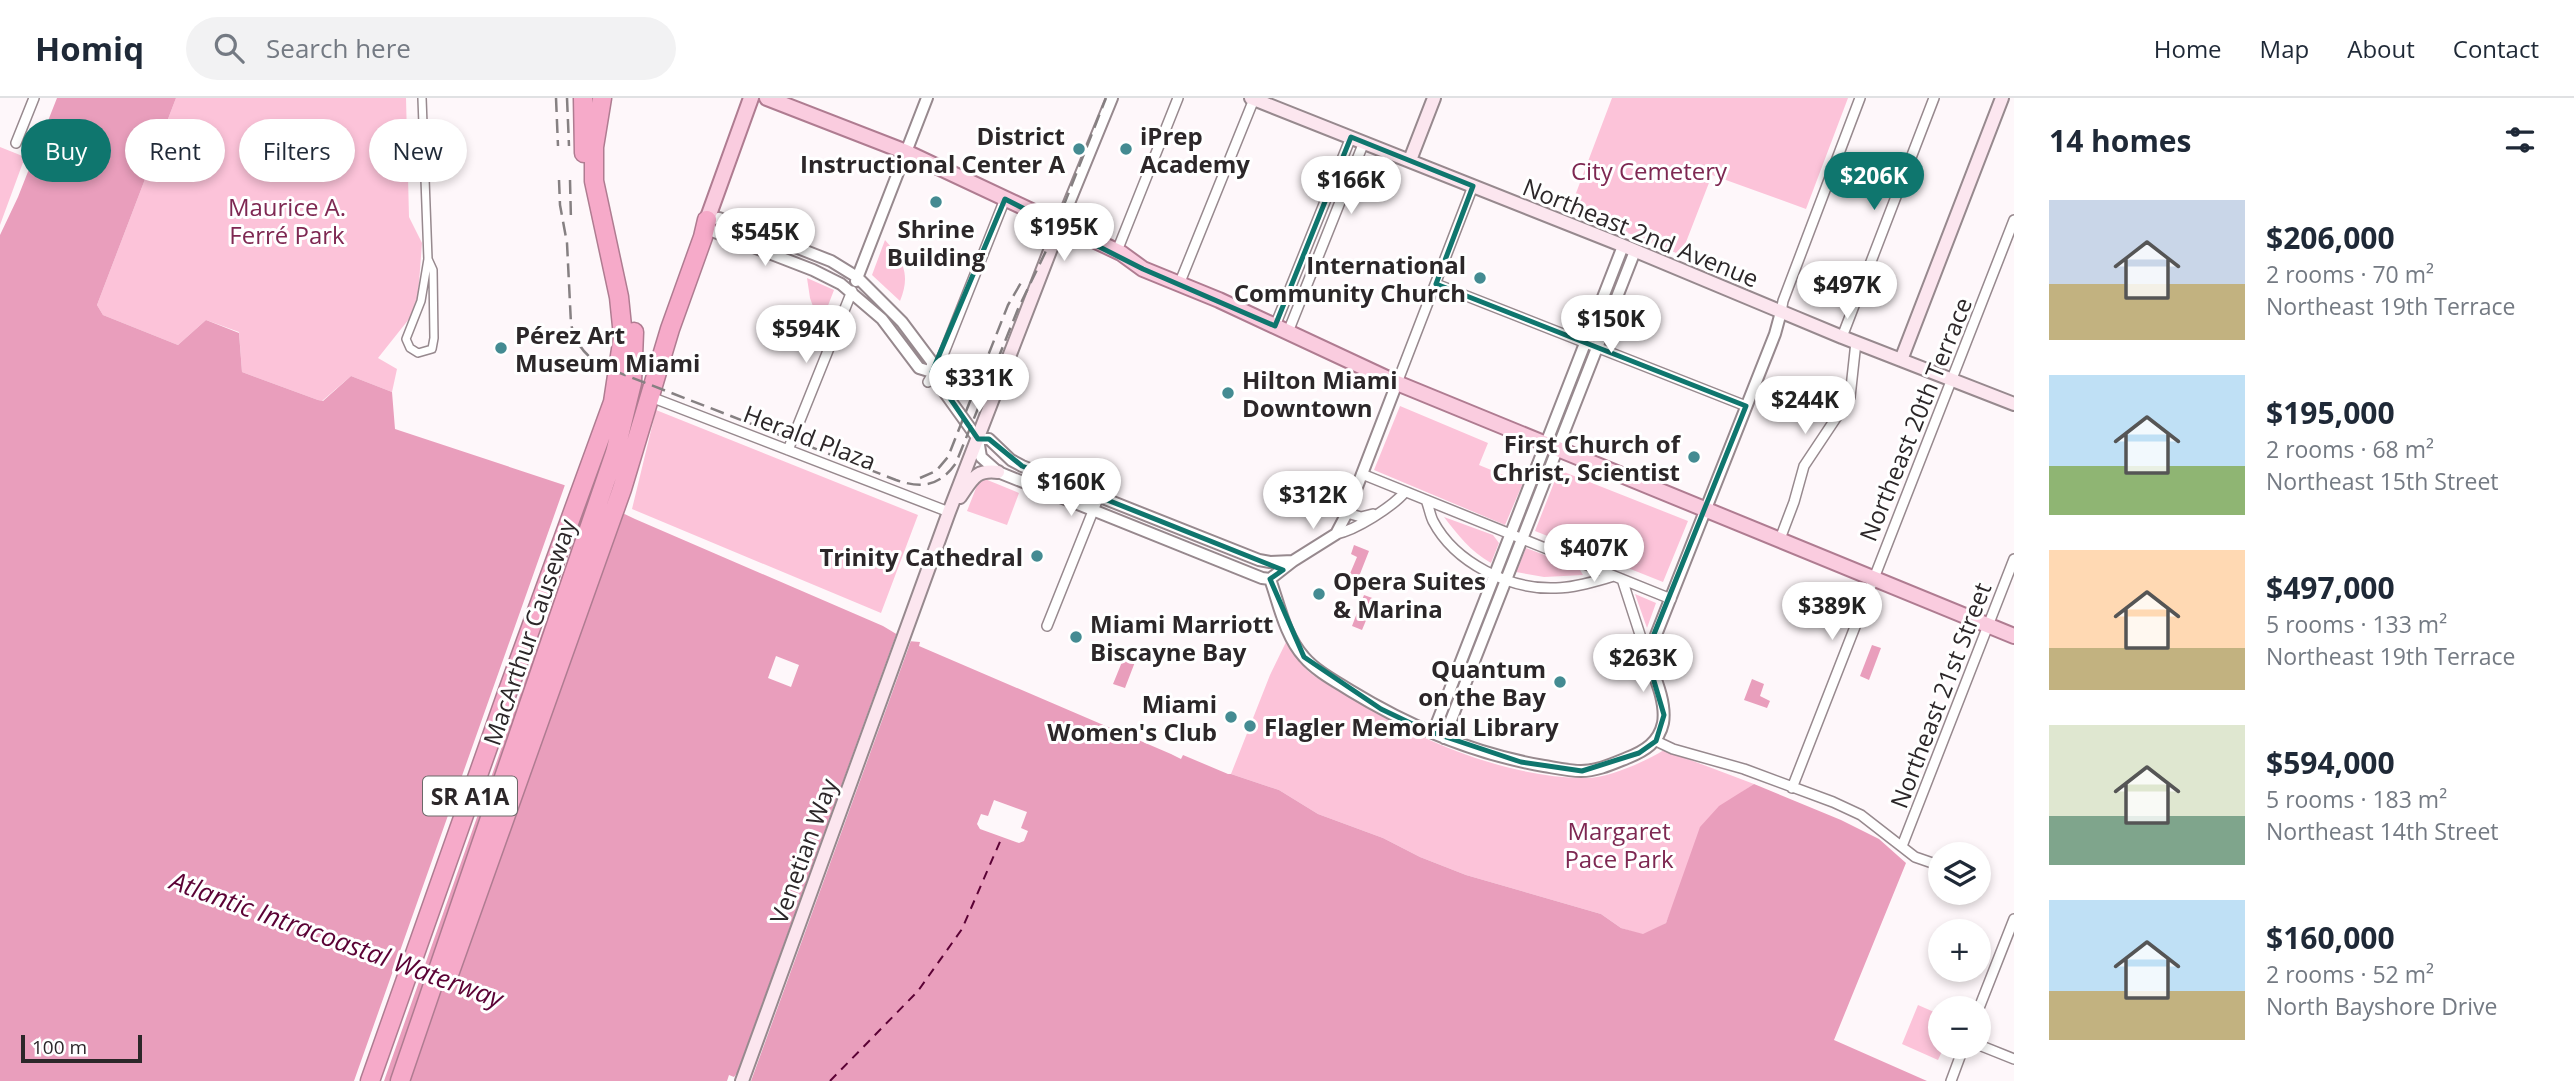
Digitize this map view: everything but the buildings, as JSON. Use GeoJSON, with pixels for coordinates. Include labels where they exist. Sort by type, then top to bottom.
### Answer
{"type":"FeatureCollection","features":[{"type":"Feature","properties":{"kind":"highway"},"geometry":{"type":"LineString","coordinates":[[583,98],[586,197],[615,318],[617,351],[621,362]]}},
{"type":"Feature","properties":{"kind":"highway"},"geometry":{"type":"LineString","coordinates":[[602,98],[595,134],[594,181],[621,309],[621,362]]}},
{"type":"Feature","properties":{"kind":"highway","name":"MacArthur Causeway"},"geometry":{"type":"LineString","coordinates":[[400,1081],[613,486],[632,383],[634,342],[630,302],[605,182],[606,132],[613,98]]}},
{"type":"Feature","properties":{"kind":"highway"},"geometry":{"type":"LineString","coordinates":[[613,486],[707,220]]}},
{"type":"Feature","properties":{"kind":"highway","name":"MacArthur Causeway"},"geometry":{"type":"LineString","coordinates":[[370,1081],[506,696],[587,477],[613,402],[621,362]]}},
{"type":"Feature","properties":{"kind":"main road"},"geometry":{"type":"LineString","coordinates":[[707,220],[751,98]]}},
{"type":"Feature","properties":{"kind":"main road"},"geometry":{"type":"LineString","coordinates":[[767,98],[906,152],[1121,254],[1143,268],[1397,383],[2014,636]]}},
{"type":"Feature","properties":{"kind":"main road"},"geometry":{"type":"LineString","coordinates":[[1410,160],[1434,98]]}},
{"type":"Feature","properties":{"kind":"main road"},"geometry":{"type":"LineString","coordinates":[[1901,360],[2001,98]]}},
{"type":"Feature","properties":{"kind":"main road","name":"Northeast 2nd Avenue"},"geometry":{"type":"LineString","coordinates":[[1253,99],[1271,102],[1842,337],[2014,404]]}},
{"type":"Feature","properties":{"kind":"main road","name":"Venetian Way"},"geometry":{"type":"LineString","coordinates":[[742,1081],[904,635],[1060,225]]}},
{"type":"Feature","properties":{"kind":"main road"},"geometry":{"type":"LineString","coordinates":[[950,512],[978,474],[998,472]]}},
{"type":"Feature","properties":{"kind":"street"},"geometry":{"type":"LineString","coordinates":[[16,143],[34,98]]}},
{"type":"Feature","properties":{"kind":"street"},"geometry":{"type":"LineString","coordinates":[[422,98],[428,260],[421,301],[406,338],[410,348],[418,353],[432,349],[434,338],[433,270],[428,260]]}},
{"type":"Feature","properties":{"kind":"street"},"geometry":{"type":"LineString","coordinates":[[788,450],[927,98]]}},
{"type":"Feature","properties":{"kind":"street"},"geometry":{"type":"LineString","coordinates":[[1060,225],[1112,98]]}},
{"type":"Feature","properties":{"kind":"street"},"geometry":{"type":"LineString","coordinates":[[1121,254],[1178,98]]}},
{"type":"Feature","properties":{"kind":"street"},"geometry":{"type":"LineString","coordinates":[[1645,650],[1654,640],[1671,599],[1860,98]]}},
{"type":"Feature","properties":{"kind":"street"},"geometry":{"type":"LineString","coordinates":[[1842,337],[1934,98]]}},
{"type":"Feature","properties":{"kind":"street"},"geometry":{"type":"LineString","coordinates":[[1176,281],[1253,99]]}},
{"type":"Feature","properties":{"kind":"street"},"geometry":{"type":"LineString","coordinates":[[1282,329],[1351,137]]}},
{"type":"Feature","properties":{"kind":"street"},"geometry":{"type":"LineString","coordinates":[[1282,329],[1364,142]]}},
{"type":"Feature","properties":{"kind":"street"},"geometry":{"type":"LineString","coordinates":[[1336,534],[1347,513],[1473,186]]}},
{"type":"Feature","properties":{"kind":"street"},"geometry":{"type":"LineString","coordinates":[[930,377],[941,360],[1005,199]]}},
{"type":"Feature","properties":{"kind":"street"},"geometry":{"type":"LineString","coordinates":[[930,377],[932,362],[902,322],[857,277],[831,261],[780,241],[719,218],[707,220],[712,231],[824,275],[852,291],[882,319],[919,368],[930,377],[978,439],[981,457],[998,472],[1270,579]]}},
{"type":"Feature","properties":{"kind":"street","name":"Northeast 20th Terrace"},"geometry":{"type":"LineString","coordinates":[[1792,788],[2014,220]]}},
{"type":"Feature","properties":{"kind":"street"},"geometry":{"type":"LineString","coordinates":[[774,255],[780,241]]}},
{"type":"Feature","properties":{"kind":"street"},"geometry":{"type":"LineString","coordinates":[[1444,738],[1522,539],[1586,342],[1629,248]]}},
{"type":"Feature","properties":{"kind":"street"},"geometry":{"type":"LineString","coordinates":[[1433,733],[1510,534],[1598,346],[1629,248]]}},
{"type":"Feature","properties":{"kind":"street"},"geometry":{"type":"LineString","coordinates":[[1436,284],[1746,406]]}},
{"type":"Feature","properties":{"kind":"street"},"geometry":{"type":"LineString","coordinates":[[1780,539],[1804,466],[1850,397],[1856,342]]}},
{"type":"Feature","properties":{"kind":"street","name":"Herald Plaza"},"geometry":{"type":"LineString","coordinates":[[656,399],[950,512]]}},
{"type":"Feature","properties":{"kind":"street"},"geometry":{"type":"LineString","coordinates":[[978,439],[989,439],[1011,460],[1022,466],[1212,541],[1270,562],[1293,561]]}},
{"type":"Feature","properties":{"kind":"street"},"geometry":{"type":"LineString","coordinates":[[1362,474],[1671,599]]}},
{"type":"Feature","properties":{"kind":"street"},"geometry":{"type":"LineString","coordinates":[[1270,579],[1336,534],[1349,531],[1398,500],[1405,492]]}},
{"type":"Feature","properties":{"kind":"street"},"geometry":{"type":"LineString","coordinates":[[1047,626],[1099,496]]}},
{"type":"Feature","properties":{"kind":"street"},"geometry":{"type":"LineString","coordinates":[[1426,500],[1433,521],[1453,546],[1470,561],[1494,575],[1523,585],[1556,588],[1618,578]]}},
{"type":"Feature","properties":{"kind":"street"},"geometry":{"type":"LineString","coordinates":[[1347,513],[1361,517],[1374,514]]}},
{"type":"Feature","properties":{"kind":"street"},"geometry":{"type":"LineString","coordinates":[[1171,541],[1177,537],[1200,542],[1212,541],[1224,550],[1227,564]]}},
{"type":"Feature","properties":{"kind":"street"},"geometry":{"type":"LineString","coordinates":[[1240,568],[1259,559]]}},
{"type":"Feature","properties":{"kind":"street","name":"Northeast 21st Street"},"geometry":{"type":"LineString","coordinates":[[1902,845],[2014,559]]}},
{"type":"Feature","properties":{"kind":"street"},"geometry":{"type":"LineString","coordinates":[[1270,579],[1284,622],[1295,645],[1304,657],[1325,675],[1381,709],[1444,738],[1521,762],[1582,771],[1600,768],[1639,753],[1656,741],[1664,715],[1645,650],[1618,578]]}},
{"type":"Feature","properties":{"kind":"street"},"geometry":{"type":"LineString","coordinates":[[1472,633],[1483,639]]}},
{"type":"Feature","properties":{"kind":"street"},"geometry":{"type":"LineString","coordinates":[[1656,741],[1672,749],[1744,769],[1833,802],[1861,815],[1915,857],[1928,862]]}},
{"type":"Feature","properties":{"kind":"street"},"geometry":{"type":"LineString","coordinates":[[1984,996],[2014,919]]}},
{"type":"Feature","properties":{"kind":"street"},"geometry":{"type":"LineString","coordinates":[[1991,1050],[2014,1059]]}},
{"type":"Feature","properties":{"kind":"street"},"geometry":{"type":"LineString","coordinates":[[1951,1081],[1960,1059]]}},
{"type":"Feature","properties":{"kind":"highlighted area"},"geometry":{"type":"Polygon","coordinates":[[[1351,137],[1473,186],[1436,284],[1746,406],[1646,654],[1664,715],[1656,741],[1639,753],[1582,771],[1521,762],[1425,730],[1381,709],[1304,657],[1270,579],[1283,570],[1022,466],[989,439],[978,439],[932,372],[1005,199],[1143,269],[1275,326],[1351,137]]]}},
{"type":"Feature","properties":{"kind":"green space","name":"Maurice A. Ferré Park"},"geometry":{"type":"Polygon","coordinates":[[[176,98],[406,98],[407,119],[369,119],[369,182],[408,182],[409,217],[422,243],[418,296],[409,319],[378,358],[397,369],[392,392],[351,376],[322,401],[318,400],[242,372],[239,332],[206,320],[178,345],[103,315],[97,305],[144,182],[225,182],[225,119],[168,119],[176,98]]]}},
{"type":"Feature","properties":{"kind":"green space","name":"City Cemetery"},"geometry":{"type":"Polygon","coordinates":[[[1612,98],[1848,98],[1806,209],[1712,175],[1681,255],[1570,209],[1612,98]]]}},
{"type":"Feature","properties":{"kind":"green space"},"geometry":{"type":"Polygon","coordinates":[[[0,147],[21,155],[21,168],[0,225],[0,147]]]}},
{"type":"Feature","properties":{"kind":"green space"},"geometry":{"type":"Polygon","coordinates":[[[885,240],[901,261],[905,275],[900,301],[872,275],[885,240]]]}},
{"type":"Feature","properties":{"kind":"green space"},"geometry":{"type":"Polygon","coordinates":[[[807,278],[834,290],[824,316],[815,312],[807,278]]]}},
{"type":"Feature","properties":{"kind":"green space"},"geometry":{"type":"Polygon","coordinates":[[[1400,406],[1488,443],[1479,465],[1523,483],[1505,525],[1374,470],[1400,406]]]}},
{"type":"Feature","properties":{"kind":"green space"},"geometry":{"type":"Polygon","coordinates":[[[656,410],[918,515],[881,613],[632,509],[656,410]]]}},
{"type":"Feature","properties":{"kind":"green space"},"geometry":{"type":"Polygon","coordinates":[[[1559,470],[1688,521],[1663,582],[1535,531],[1559,470]]]}},
{"type":"Feature","properties":{"kind":"green space"},"geometry":{"type":"Polygon","coordinates":[[[985,479],[1019,493],[1007,525],[967,511],[978,483],[985,479]]]}},
{"type":"Feature","properties":{"kind":"green space"},"geometry":{"type":"Polygon","coordinates":[[[1444,517],[1493,535],[1499,543],[1491,563],[1471,548],[1444,517]]]}},
{"type":"Feature","properties":{"kind":"green space"},"geometry":{"type":"Polygon","coordinates":[[[1526,548],[1579,568],[1583,575],[1544,577],[1516,572],[1526,548]]]}},
{"type":"Feature","properties":{"kind":"green space"},"geometry":{"type":"Polygon","coordinates":[[[1635,594],[1656,603],[1647,628],[1635,594]]]}},
{"type":"Feature","properties":{"kind":"green space","name":"Margaret Pace Park"},"geometry":{"type":"Polygon","coordinates":[[[1287,640],[1308,671],[1328,685],[1431,741],[1492,763],[1553,776],[1593,778],[1625,769],[1664,750],[1754,784],[1742,792],[1677,896],[1666,923],[1643,935],[1621,928],[1601,914],[1466,875],[1420,857],[1383,838],[1318,814],[1279,790],[1231,774],[1270,675],[1287,640]]]}},
{"type":"Feature","properties":{"kind":"green space"},"geometry":{"type":"Polygon","coordinates":[[[1918,1005],[1928,1009],[1928,1056],[1902,1044],[1918,1005]]]}},
{"type":"Feature","properties":{"kind":"water","name":"Atlantic Intracoastal Waterway"},"geometry":{"type":"Polygon","coordinates":[[[57,98],[176,98],[168,119],[125,119],[125,182],[144,182],[97,305],[103,315],[178,345],[206,320],[239,333],[242,372],[318,400],[323,401],[351,376],[392,392],[395,429],[564,485],[635,519],[883,626],[908,641],[920,642],[919,646],[1181,759],[1183,755],[1228,774],[1279,790],[1318,814],[1383,838],[1420,857],[1466,875],[1601,914],[1621,928],[1643,934],[1666,923],[1700,827],[1719,806],[1754,784],[1879,839],[1906,863],[1834,1040],[1927,1081],[0,1081],[0,235],[24,182],[111,182],[111,119],[49,119],[57,98]]]}},
{"type":"Feature","properties":{"kind":"water"},"geometry":{"type":"Polygon","coordinates":[[[1354,545],[1369,551],[1358,579],[1349,576],[1357,557],[1351,554],[1354,545]]]}},
{"type":"Feature","properties":{"kind":"water"},"geometry":{"type":"Polygon","coordinates":[[[1364,595],[1375,599],[1362,630],[1352,626],[1364,595]]]}},
{"type":"Feature","properties":{"kind":"water"},"geometry":{"type":"Polygon","coordinates":[[[1872,645],[1881,648],[1869,680],[1860,676],[1872,645]]]}},
{"type":"Feature","properties":{"kind":"water"},"geometry":{"type":"Polygon","coordinates":[[[1124,657],[1135,662],[1125,688],[1113,684],[1124,657]]]}},
{"type":"Feature","properties":{"kind":"water"},"geometry":{"type":"Polygon","coordinates":[[[1752,679],[1764,684],[1760,696],[1770,701],[1767,708],[1744,700],[1752,679]]]}},
{"type":"Feature","properties":{"kind":"pier"},"geometry":{"type":"Polygon","coordinates":[[[566,482],[591,494],[384,1081],[354,1081],[566,482]]]}},
{"type":"Feature","properties":{"kind":"pier"},"geometry":{"type":"Polygon","coordinates":[[[897,632],[912,638],[751,1081],[727,1081],[729,1075],[734,1077],[737,1073],[897,632]]]}},
{"type":"Feature","properties":{"kind":"pier"},"geometry":{"type":"Polygon","coordinates":[[[776,656],[799,665],[791,687],[768,678],[776,656]]]}},
{"type":"Feature","properties":{"kind":"pier"},"geometry":{"type":"Polygon","coordinates":[[[994,800],[1027,812],[1021,828],[1028,831],[1024,841],[1019,843],[980,829],[977,824],[981,814],[988,816],[994,800]]]}},
{"type":"Feature","properties":{"kind":"ferry route"},"geometry":{"type":"LineString","coordinates":[[830,1081],[918,991],[962,929],[1002,837]]}},
{"type":"Feature","properties":{"kind":"railway"},"geometry":{"type":"LineString","coordinates":[[556,98],[558,146]]}},
{"type":"Feature","properties":{"kind":"railway"},"geometry":{"type":"LineString","coordinates":[[567,98],[569,146]]}},
{"type":"Feature","properties":{"kind":"railway"},"geometry":{"type":"LineString","coordinates":[[559,180],[560,205],[567,243],[571,324],[579,345],[594,360],[607,368],[896,480],[930,484],[944,477],[956,463],[1018,309],[1045,253],[1106,98]]}},
{"type":"Feature","properties":{"kind":"railway"},"geometry":{"type":"LineString","coordinates":[[570,180],[571,221]]}},
{"type":"Feature","properties":{"kind":"railway"},"geometry":{"type":"LineString","coordinates":[[920,478],[936,471],[948,457],[1008,305],[1022,281]]}},
{"type":"Feature","properties":{"kind":"place","name":"District Instructional Center A"},"geometry":{"type":"Point","coordinates":[1079,149]}},
{"type":"Feature","properties":{"kind":"place","name":"iPrep Academy"},"geometry":{"type":"Point","coordinates":[1126,149]}},
{"type":"Feature","properties":{"kind":"place","name":"Shrine Building"},"geometry":{"type":"Point","coordinates":[936,202]}},
{"type":"Feature","properties":{"kind":"place","name":"International Community Church"},"geometry":{"type":"Point","coordinates":[1480,278]}},
{"type":"Feature","properties":{"kind":"place","name":"Pérez Art Museum Miami"},"geometry":{"type":"Point","coordinates":[501,348]}},
{"type":"Feature","properties":{"kind":"place","name":"Hilton Miami Downtown"},"geometry":{"type":"Point","coordinates":[1228,393]}},
{"type":"Feature","properties":{"kind":"place","name":"First Church of Christ, Scientist"},"geometry":{"type":"Point","coordinates":[1694,457]}},
{"type":"Feature","properties":{"kind":"place","name":"Trinity Cathedral"},"geometry":{"type":"Point","coordinates":[1037,556]}},
{"type":"Feature","properties":{"kind":"place","name":"Opera Suites & Marina"},"geometry":{"type":"Point","coordinates":[1319,594]}},
{"type":"Feature","properties":{"kind":"place","name":"Miami Marriott Biscayne Bay"},"geometry":{"type":"Point","coordinates":[1076,637]}},
{"type":"Feature","properties":{"kind":"place","name":"Quantum on the Bay"},"geometry":{"type":"Point","coordinates":[1560,682]}},
{"type":"Feature","properties":{"kind":"place","name":"Miami Women's Club"},"geometry":{"type":"Point","coordinates":[1231,717]}},
{"type":"Feature","properties":{"kind":"place","name":"Flagler Memorial Library"},"geometry":{"type":"Point","coordinates":[1250,726]}}]}
